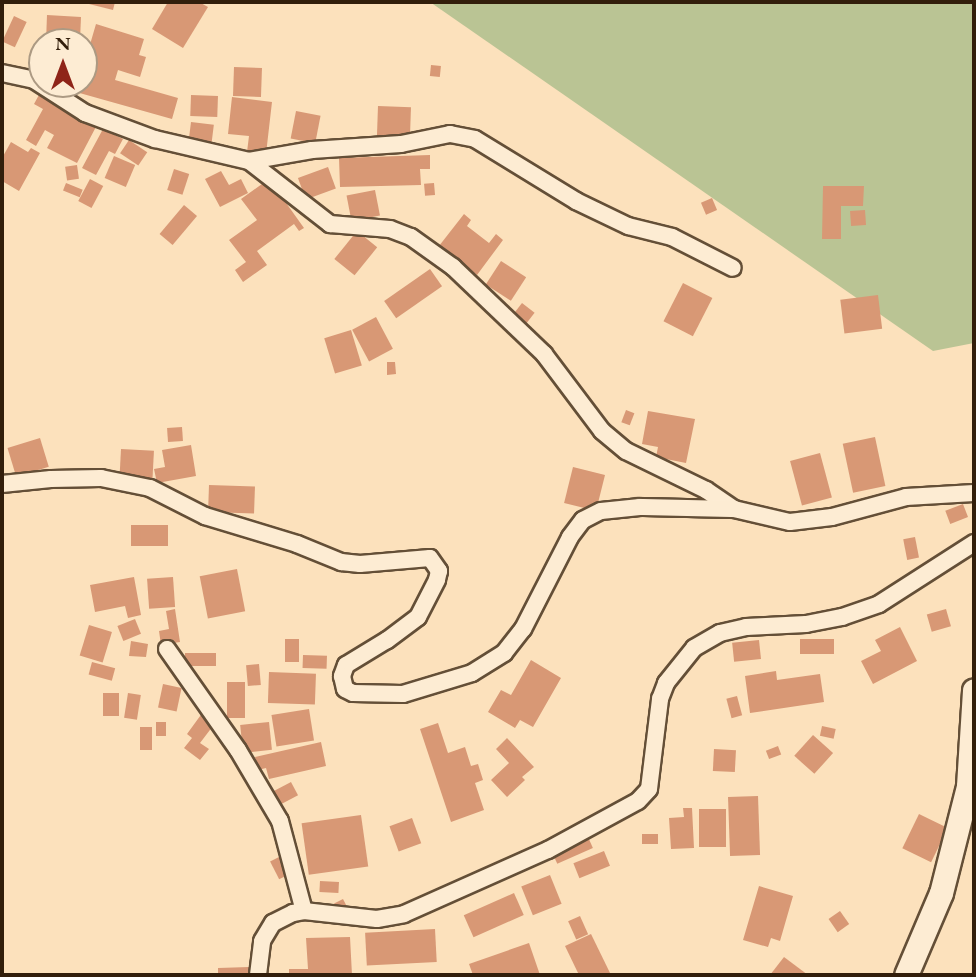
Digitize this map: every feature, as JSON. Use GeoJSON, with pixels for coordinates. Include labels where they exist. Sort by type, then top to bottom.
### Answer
{"type":"FeatureCollection","features":[{"type":"Feature","properties":{"kind":"street"},"geometry":{"type":"LineString","coordinates":[[2,74],[34,80],[85,113],[155,139],[249,161],[312,150],[401,144],[450,134],[475,139],[576,201],[628,226],[672,237],[733,268]]}},
{"type":"Feature","properties":{"kind":"street"},"geometry":{"type":"LineString","coordinates":[[249,161],[321,219],[346,228],[401,231],[453,267],[544,354],[602,431],[626,451],[706,490],[734,509]]}},
{"type":"Feature","properties":{"kind":"street"},"geometry":{"type":"LineString","coordinates":[[2,484],[101,478],[150,488],[205,516],[297,544],[341,562],[360,564],[430,558],[439,571],[418,617],[346,665],[342,677],[345,689],[353,693],[403,694],[472,673],[504,653],[523,629],[570,537],[583,520],[601,511],[640,508],[734,509],[790,522],[832,517],[906,497],[974,493]]}},
{"type":"Feature","properties":{"kind":"street"},"geometry":{"type":"LineString","coordinates":[[258,975],[262,941],[273,923],[304,911],[377,919],[404,914],[548,850],[638,801],[649,789],[660,699],[666,683],[694,648],[720,633],[746,627],[806,624],[842,617],[879,604],[974,543]]}},
{"type":"Feature","properties":{"kind":"street"},"geometry":{"type":"LineString","coordinates":[[167,649],[238,750],[280,821],[304,911]]}},
{"type":"Feature","properties":{"kind":"street"},"geometry":{"type":"LineString","coordinates":[[906,975],[941,893],[968,786],[974,690]]}},
{"type":"Feature","properties":{"kind":"green space"},"geometry":{"type":"Polygon","coordinates":[[[430,2],[974,2],[974,343],[933,351],[430,2]]]}},
{"type":"Feature","properties":{"kind":"building"},"geometry":{"type":"Polygon","coordinates":[[[81,2],[115,2],[113,10],[81,2]]]}},
{"type":"Feature","properties":{"kind":"building"},"geometry":{"type":"Polygon","coordinates":[[[168,2],[199,2],[208,7],[183,48],[152,29],[168,2]]]}},
{"type":"Feature","properties":{"kind":"building"},"geometry":{"type":"Polygon","coordinates":[[[47,15],[81,17],[81,28],[47,28],[47,15]]]}},
{"type":"Feature","properties":{"kind":"building"},"geometry":{"type":"Polygon","coordinates":[[[14,16],[27,22],[15,47],[2,41],[14,16]]]}},
{"type":"Feature","properties":{"kind":"building"},"geometry":{"type":"Polygon","coordinates":[[[96,24],[144,39],[139,55],[146,57],[140,77],[118,70],[115,80],[178,98],[172,119],[97,98],[98,28],[95,28],[96,24]]]}},
{"type":"Feature","properties":{"kind":"building"},"geometry":{"type":"Polygon","coordinates":[[[431,65],[441,66],[440,77],[430,76],[431,65]]]}},
{"type":"Feature","properties":{"kind":"building"},"geometry":{"type":"Polygon","coordinates":[[[234,67],[262,68],[261,97],[233,96],[234,67]]]}},
{"type":"Feature","properties":{"kind":"building"},"geometry":{"type":"Polygon","coordinates":[[[191,95],[218,96],[217,117],[190,116],[191,95]]]}},
{"type":"Feature","properties":{"kind":"building"},"geometry":{"type":"Polygon","coordinates":[[[232,97],[272,102],[266,154],[247,152],[249,136],[228,134],[232,97]]]}},
{"type":"Feature","properties":{"kind":"building"},"geometry":{"type":"Polygon","coordinates":[[[37,98],[50,98],[98,123],[77,163],[47,148],[54,135],[45,130],[36,146],[26,140],[43,109],[34,104],[37,98]]]}},
{"type":"Feature","properties":{"kind":"building"},"geometry":{"type":"Polygon","coordinates":[[[378,106],[411,107],[410,142],[377,141],[378,106]]]}},
{"type":"Feature","properties":{"kind":"building"},"geometry":{"type":"Polygon","coordinates":[[[296,111],[321,116],[315,143],[291,138],[296,111]]]}},
{"type":"Feature","properties":{"kind":"building"},"geometry":{"type":"Polygon","coordinates":[[[191,122],[214,125],[212,144],[189,141],[191,122]]]}},
{"type":"Feature","properties":{"kind":"building"},"geometry":{"type":"Polygon","coordinates":[[[103,129],[123,139],[115,154],[109,151],[96,175],[82,168],[103,129]]]}},
{"type":"Feature","properties":{"kind":"building"},"geometry":{"type":"Polygon","coordinates":[[[129,140],[147,152],[138,166],[120,153],[129,140]]]}},
{"type":"Feature","properties":{"kind":"building"},"geometry":{"type":"Polygon","coordinates":[[[11,142],[28,152],[31,148],[40,153],[19,191],[2,181],[2,158],[11,142]]]}},
{"type":"Feature","properties":{"kind":"building"},"geometry":{"type":"Polygon","coordinates":[[[430,155],[430,169],[420,169],[421,185],[340,187],[339,158],[430,155]]]}},
{"type":"Feature","properties":{"kind":"building"},"geometry":{"type":"Polygon","coordinates":[[[114,156],[135,165],[126,187],[105,178],[114,156]]]}},
{"type":"Feature","properties":{"kind":"building"},"geometry":{"type":"Polygon","coordinates":[[[77,165],[79,179],[67,181],[65,167],[77,165]]]}},
{"type":"Feature","properties":{"kind":"building"},"geometry":{"type":"Polygon","coordinates":[[[328,167],[336,189],[306,200],[298,178],[328,167]]]}},
{"type":"Feature","properties":{"kind":"building"},"geometry":{"type":"Polygon","coordinates":[[[174,169],[189,174],[182,195],[167,190],[174,169]]]}},
{"type":"Feature","properties":{"kind":"building"},"geometry":{"type":"Polygon","coordinates":[[[221,171],[229,185],[241,179],[248,193],[220,207],[205,179],[221,171]]]}},
{"type":"Feature","properties":{"kind":"building"},"geometry":{"type":"Polygon","coordinates":[[[90,179],[103,186],[92,208],[78,201],[90,179]]]}},
{"type":"Feature","properties":{"kind":"building"},"geometry":{"type":"Polygon","coordinates":[[[269,179],[304,228],[299,231],[294,224],[257,251],[267,265],[243,282],[235,270],[246,262],[229,240],[257,220],[241,199],[269,179]]]}},
{"type":"Feature","properties":{"kind":"building"},"geometry":{"type":"Polygon","coordinates":[[[66,183],[83,190],[80,197],[63,190],[66,183]]]}},
{"type":"Feature","properties":{"kind":"building"},"geometry":{"type":"Polygon","coordinates":[[[434,183],[435,195],[425,196],[424,184],[434,183]]]}},
{"type":"Feature","properties":{"kind":"building"},"geometry":{"type":"Polygon","coordinates":[[[823,186],[864,186],[863,206],[841,206],[841,239],[822,239],[823,186]]]}},
{"type":"Feature","properties":{"kind":"building"},"geometry":{"type":"Polygon","coordinates":[[[375,190],[380,216],[351,221],[347,196],[375,190]]]}},
{"type":"Feature","properties":{"kind":"building"},"geometry":{"type":"Polygon","coordinates":[[[712,198],[717,210],[706,215],[701,203],[712,198]]]}},
{"type":"Feature","properties":{"kind":"building"},"geometry":{"type":"Polygon","coordinates":[[[184,205],[197,216],[173,245],[160,234],[184,205]]]}},
{"type":"Feature","properties":{"kind":"building"},"geometry":{"type":"Polygon","coordinates":[[[865,210],[866,225],[851,226],[850,211],[865,210]]]}},
{"type":"Feature","properties":{"kind":"building"},"geometry":{"type":"Polygon","coordinates":[[[464,214],[471,220],[467,226],[489,243],[496,234],[503,240],[477,275],[439,246],[464,214]]]}},
{"type":"Feature","properties":{"kind":"building"},"geometry":{"type":"Polygon","coordinates":[[[357,231],[377,247],[355,275],[334,259],[357,231]]]}},
{"type":"Feature","properties":{"kind":"building"},"geometry":{"type":"Polygon","coordinates":[[[501,261],[526,277],[511,301],[486,284],[501,261]]]}},
{"type":"Feature","properties":{"kind":"building"},"geometry":{"type":"Polygon","coordinates":[[[430,269],[442,286],[396,318],[384,301],[430,269]]]}},
{"type":"Feature","properties":{"kind":"building"},"geometry":{"type":"Polygon","coordinates":[[[683,283],[712,298],[693,336],[663,321],[683,283]]]}},
{"type":"Feature","properties":{"kind":"building"},"geometry":{"type":"Polygon","coordinates":[[[878,295],[882,329],[844,333],[840,300],[878,295]]]}},
{"type":"Feature","properties":{"kind":"building"},"geometry":{"type":"Polygon","coordinates":[[[522,303],[535,313],[524,326],[512,316],[522,303]]]}},
{"type":"Feature","properties":{"kind":"building"},"geometry":{"type":"Polygon","coordinates":[[[376,317],[393,349],[369,361],[352,330],[376,317]]]}},
{"type":"Feature","properties":{"kind":"building"},"geometry":{"type":"Polygon","coordinates":[[[351,330],[362,365],[335,374],[324,338],[351,330]]]}},
{"type":"Feature","properties":{"kind":"building"},"geometry":{"type":"Polygon","coordinates":[[[387,362],[395,362],[396,374],[387,375],[387,362]]]}},
{"type":"Feature","properties":{"kind":"building"},"geometry":{"type":"Polygon","coordinates":[[[626,410],[634,413],[630,425],[621,422],[626,410]]]}},
{"type":"Feature","properties":{"kind":"building"},"geometry":{"type":"Polygon","coordinates":[[[648,411],[695,419],[686,463],[656,457],[658,447],[642,444],[648,411]]]}},
{"type":"Feature","properties":{"kind":"building"},"geometry":{"type":"Polygon","coordinates":[[[182,427],[183,441],[168,442],[167,428],[182,427]]]}},
{"type":"Feature","properties":{"kind":"building"},"geometry":{"type":"Polygon","coordinates":[[[875,437],[885,486],[853,493],[843,444],[875,437]]]}},
{"type":"Feature","properties":{"kind":"building"},"geometry":{"type":"Polygon","coordinates":[[[40,438],[49,467],[16,477],[7,448],[40,438]]]}},
{"type":"Feature","properties":{"kind":"building"},"geometry":{"type":"Polygon","coordinates":[[[191,445],[196,476],[157,483],[154,469],[165,467],[162,450],[191,445]]]}},
{"type":"Feature","properties":{"kind":"building"},"geometry":{"type":"Polygon","coordinates":[[[121,449],[154,451],[152,479],[120,477],[121,449]]]}},
{"type":"Feature","properties":{"kind":"building"},"geometry":{"type":"Polygon","coordinates":[[[820,453],[832,497],[802,505],[790,461],[820,453]]]}},
{"type":"Feature","properties":{"kind":"building"},"geometry":{"type":"Polygon","coordinates":[[[573,467],[605,475],[596,511],[564,503],[573,467]]]}},
{"type":"Feature","properties":{"kind":"building"},"geometry":{"type":"Polygon","coordinates":[[[209,485],[255,487],[254,514],[208,512],[209,485]]]}},
{"type":"Feature","properties":{"kind":"building"},"geometry":{"type":"Polygon","coordinates":[[[963,504],[968,517],[950,524],[945,511],[963,504]]]}},
{"type":"Feature","properties":{"kind":"building"},"geometry":{"type":"Polygon","coordinates":[[[131,525],[168,525],[168,546],[131,546],[131,525]]]}},
{"type":"Feature","properties":{"kind":"building"},"geometry":{"type":"Polygon","coordinates":[[[915,537],[919,558],[907,560],[903,539],[915,537]]]}},
{"type":"Feature","properties":{"kind":"building"},"geometry":{"type":"Polygon","coordinates":[[[237,569],[245,611],[208,618],[200,576],[237,569]]]}},
{"type":"Feature","properties":{"kind":"building"},"geometry":{"type":"Polygon","coordinates":[[[134,577],[141,615],[128,618],[125,606],[95,612],[90,585],[134,577]]]}},
{"type":"Feature","properties":{"kind":"building"},"geometry":{"type":"Polygon","coordinates":[[[173,577],[175,607],[149,609],[147,579],[173,577]]]}},
{"type":"Feature","properties":{"kind":"building"},"geometry":{"type":"Polygon","coordinates":[[[175,609],[180,642],[161,645],[159,631],[169,629],[166,611],[175,609]]]}},
{"type":"Feature","properties":{"kind":"building"},"geometry":{"type":"Polygon","coordinates":[[[946,609],[951,626],[932,632],[927,615],[946,609]]]}},
{"type":"Feature","properties":{"kind":"building"},"geometry":{"type":"Polygon","coordinates":[[[135,619],[141,634],[123,641],[117,626],[135,619]]]}},
{"type":"Feature","properties":{"kind":"building"},"geometry":{"type":"Polygon","coordinates":[[[89,625],[112,632],[103,663],[80,656],[89,625]]]}},
{"type":"Feature","properties":{"kind":"building"},"geometry":{"type":"Polygon","coordinates":[[[900,627],[917,661],[873,684],[861,661],[881,651],[875,640],[900,627]]]}},
{"type":"Feature","properties":{"kind":"building"},"geometry":{"type":"Polygon","coordinates":[[[285,639],[299,639],[299,662],[285,662],[285,639]]]}},
{"type":"Feature","properties":{"kind":"building"},"geometry":{"type":"Polygon","coordinates":[[[800,639],[834,639],[834,654],[800,654],[800,639]]]}},
{"type":"Feature","properties":{"kind":"building"},"geometry":{"type":"Polygon","coordinates":[[[759,640],[761,659],[734,662],[732,643],[759,640]]]}},
{"type":"Feature","properties":{"kind":"building"},"geometry":{"type":"Polygon","coordinates":[[[131,641],[148,644],[146,657],[129,656],[131,641]]]}},
{"type":"Feature","properties":{"kind":"building"},"geometry":{"type":"Polygon","coordinates":[[[185,653],[216,653],[216,666],[185,666],[185,653]]]}},
{"type":"Feature","properties":{"kind":"building"},"geometry":{"type":"Polygon","coordinates":[[[303,655],[327,656],[327,669],[303,668],[303,655]]]}},
{"type":"Feature","properties":{"kind":"building"},"geometry":{"type":"Polygon","coordinates":[[[531,660],[561,678],[533,727],[520,720],[515,728],[488,712],[501,690],[511,695],[531,660]]]}},
{"type":"Feature","properties":{"kind":"building"},"geometry":{"type":"Polygon","coordinates":[[[92,662],[115,668],[112,681],[89,675],[92,662]]]}},
{"type":"Feature","properties":{"kind":"building"},"geometry":{"type":"Polygon","coordinates":[[[259,664],[261,685],[248,686],[246,665],[259,664]]]}},
{"type":"Feature","properties":{"kind":"building"},"geometry":{"type":"Polygon","coordinates":[[[776,671],[777,680],[820,674],[824,702],[750,713],[745,676],[776,671]]]}},
{"type":"Feature","properties":{"kind":"building"},"geometry":{"type":"Polygon","coordinates":[[[269,672],[316,674],[315,705],[268,703],[269,672]]]}},
{"type":"Feature","properties":{"kind":"building"},"geometry":{"type":"Polygon","coordinates":[[[227,682],[245,682],[245,718],[227,718],[227,682]]]}},
{"type":"Feature","properties":{"kind":"building"},"geometry":{"type":"Polygon","coordinates":[[[163,684],[182,688],[177,711],[158,707],[163,684]]]}},
{"type":"Feature","properties":{"kind":"building"},"geometry":{"type":"Polygon","coordinates":[[[103,693],[119,693],[119,716],[103,716],[103,693]]]}},
{"type":"Feature","properties":{"kind":"building"},"geometry":{"type":"Polygon","coordinates":[[[128,693],[141,695],[137,720],[124,718],[128,693]]]}},
{"type":"Feature","properties":{"kind":"building"},"geometry":{"type":"Polygon","coordinates":[[[737,696],[742,715],[732,718],[726,699],[737,696]]]}},
{"type":"Feature","properties":{"kind":"building"},"geometry":{"type":"Polygon","coordinates":[[[309,709],[314,741],[276,747],[271,715],[309,709]]]}},
{"type":"Feature","properties":{"kind":"building"},"geometry":{"type":"Polygon","coordinates":[[[203,712],[216,722],[200,743],[209,749],[200,760],[184,748],[192,738],[187,734],[203,712]]]}},
{"type":"Feature","properties":{"kind":"building"},"geometry":{"type":"Polygon","coordinates":[[[156,722],[166,722],[166,736],[156,736],[156,722]]]}},
{"type":"Feature","properties":{"kind":"building"},"geometry":{"type":"Polygon","coordinates":[[[269,722],[272,750],[243,753],[240,725],[269,722]]]}},
{"type":"Feature","properties":{"kind":"building"},"geometry":{"type":"Polygon","coordinates":[[[438,723],[448,753],[465,747],[471,766],[478,764],[483,780],[475,783],[484,810],[451,822],[420,729],[438,723]]]}},
{"type":"Feature","properties":{"kind":"building"},"geometry":{"type":"Polygon","coordinates":[[[822,726],[836,729],[834,739],[820,736],[822,726]]]}},
{"type":"Feature","properties":{"kind":"building"},"geometry":{"type":"Polygon","coordinates":[[[140,727],[152,727],[152,750],[140,750],[140,727]]]}},
{"type":"Feature","properties":{"kind":"building"},"geometry":{"type":"Polygon","coordinates":[[[813,735],[833,753],[814,774],[794,756],[813,735]]]}},
{"type":"Feature","properties":{"kind":"building"},"geometry":{"type":"Polygon","coordinates":[[[507,738],[534,767],[522,777],[525,780],[507,797],[491,780],[509,763],[496,749],[507,738]]]}},
{"type":"Feature","properties":{"kind":"building"},"geometry":{"type":"Polygon","coordinates":[[[321,742],[326,766],[269,779],[266,768],[258,770],[255,757],[321,742]]]}},
{"type":"Feature","properties":{"kind":"building"},"geometry":{"type":"Polygon","coordinates":[[[778,746],[781,754],[769,759],[766,751],[778,746]]]}},
{"type":"Feature","properties":{"kind":"building"},"geometry":{"type":"Polygon","coordinates":[[[714,749],[736,750],[735,772],[713,771],[714,749]]]}},
{"type":"Feature","properties":{"kind":"building"},"geometry":{"type":"Polygon","coordinates":[[[291,782],[298,795],[280,805],[272,792],[291,782]]]}},
{"type":"Feature","properties":{"kind":"building"},"geometry":{"type":"Polygon","coordinates":[[[758,796],[760,855],[730,856],[728,797],[758,796]]]}},
{"type":"Feature","properties":{"kind":"building"},"geometry":{"type":"Polygon","coordinates":[[[683,808],[692,808],[694,848],[671,849],[669,818],[684,817],[683,808]]]}},
{"type":"Feature","properties":{"kind":"building"},"geometry":{"type":"Polygon","coordinates":[[[699,809],[726,809],[726,847],[699,847],[699,809]]]}},
{"type":"Feature","properties":{"kind":"building"},"geometry":{"type":"Polygon","coordinates":[[[919,814],[948,828],[931,862],[902,848],[919,814]]]}},
{"type":"Feature","properties":{"kind":"building"},"geometry":{"type":"Polygon","coordinates":[[[361,815],[368,866],[309,875],[302,823],[361,815]]]}},
{"type":"Feature","properties":{"kind":"building"},"geometry":{"type":"Polygon","coordinates":[[[412,818],[421,843],[399,852],[389,826],[412,818]]]}},
{"type":"Feature","properties":{"kind":"building"},"geometry":{"type":"Polygon","coordinates":[[[642,834],[658,834],[658,844],[642,844],[642,834]]]}},
{"type":"Feature","properties":{"kind":"building"},"geometry":{"type":"Polygon","coordinates":[[[588,837],[593,848],[557,864],[552,853],[588,837]]]}},
{"type":"Feature","properties":{"kind":"building"},"geometry":{"type":"Polygon","coordinates":[[[604,851],[610,866],[579,878],[573,863],[604,851]]]}},
{"type":"Feature","properties":{"kind":"building"},"geometry":{"type":"Polygon","coordinates":[[[279,857],[288,875],[279,879],[270,862],[279,857]]]}},
{"type":"Feature","properties":{"kind":"building"},"geometry":{"type":"Polygon","coordinates":[[[550,875],[562,904],[533,915],[521,887],[550,875]]]}},
{"type":"Feature","properties":{"kind":"building"},"geometry":{"type":"Polygon","coordinates":[[[320,881],[339,882],[338,893],[319,892],[320,881]]]}},
{"type":"Feature","properties":{"kind":"building"},"geometry":{"type":"Polygon","coordinates":[[[759,886],[793,896],[780,941],[771,938],[768,947],[743,940],[759,886]]]}},
{"type":"Feature","properties":{"kind":"building"},"geometry":{"type":"Polygon","coordinates":[[[514,893],[524,915],[474,937],[464,915],[514,893]]]}},
{"type":"Feature","properties":{"kind":"building"},"geometry":{"type":"Polygon","coordinates":[[[343,899],[348,909],[339,913],[334,904],[343,899]]]}},
{"type":"Feature","properties":{"kind":"building"},"geometry":{"type":"Polygon","coordinates":[[[840,911],[849,924],[838,932],[829,919],[840,911]]]}},
{"type":"Feature","properties":{"kind":"building"},"geometry":{"type":"Polygon","coordinates":[[[580,916],[588,934],[576,940],[568,921],[580,916]]]}},
{"type":"Feature","properties":{"kind":"building"},"geometry":{"type":"Polygon","coordinates":[[[435,929],[437,962],[367,966],[365,933],[435,929]]]}},
{"type":"Feature","properties":{"kind":"building"},"geometry":{"type":"Polygon","coordinates":[[[591,934],[611,975],[579,975],[565,946],[591,934]]]}},
{"type":"Feature","properties":{"kind":"building"},"geometry":{"type":"Polygon","coordinates":[[[350,937],[352,975],[289,975],[289,969],[308,969],[306,938],[350,937]]]}},
{"type":"Feature","properties":{"kind":"building"},"geometry":{"type":"Polygon","coordinates":[[[529,943],[540,975],[473,975],[469,964],[529,943]]]}},
{"type":"Feature","properties":{"kind":"building"},"geometry":{"type":"Polygon","coordinates":[[[784,957],[808,975],[770,975],[784,957]]]}},
{"type":"Feature","properties":{"kind":"building"},"geometry":{"type":"Polygon","coordinates":[[[249,967],[250,975],[218,975],[218,968],[249,967]]]}}]}
